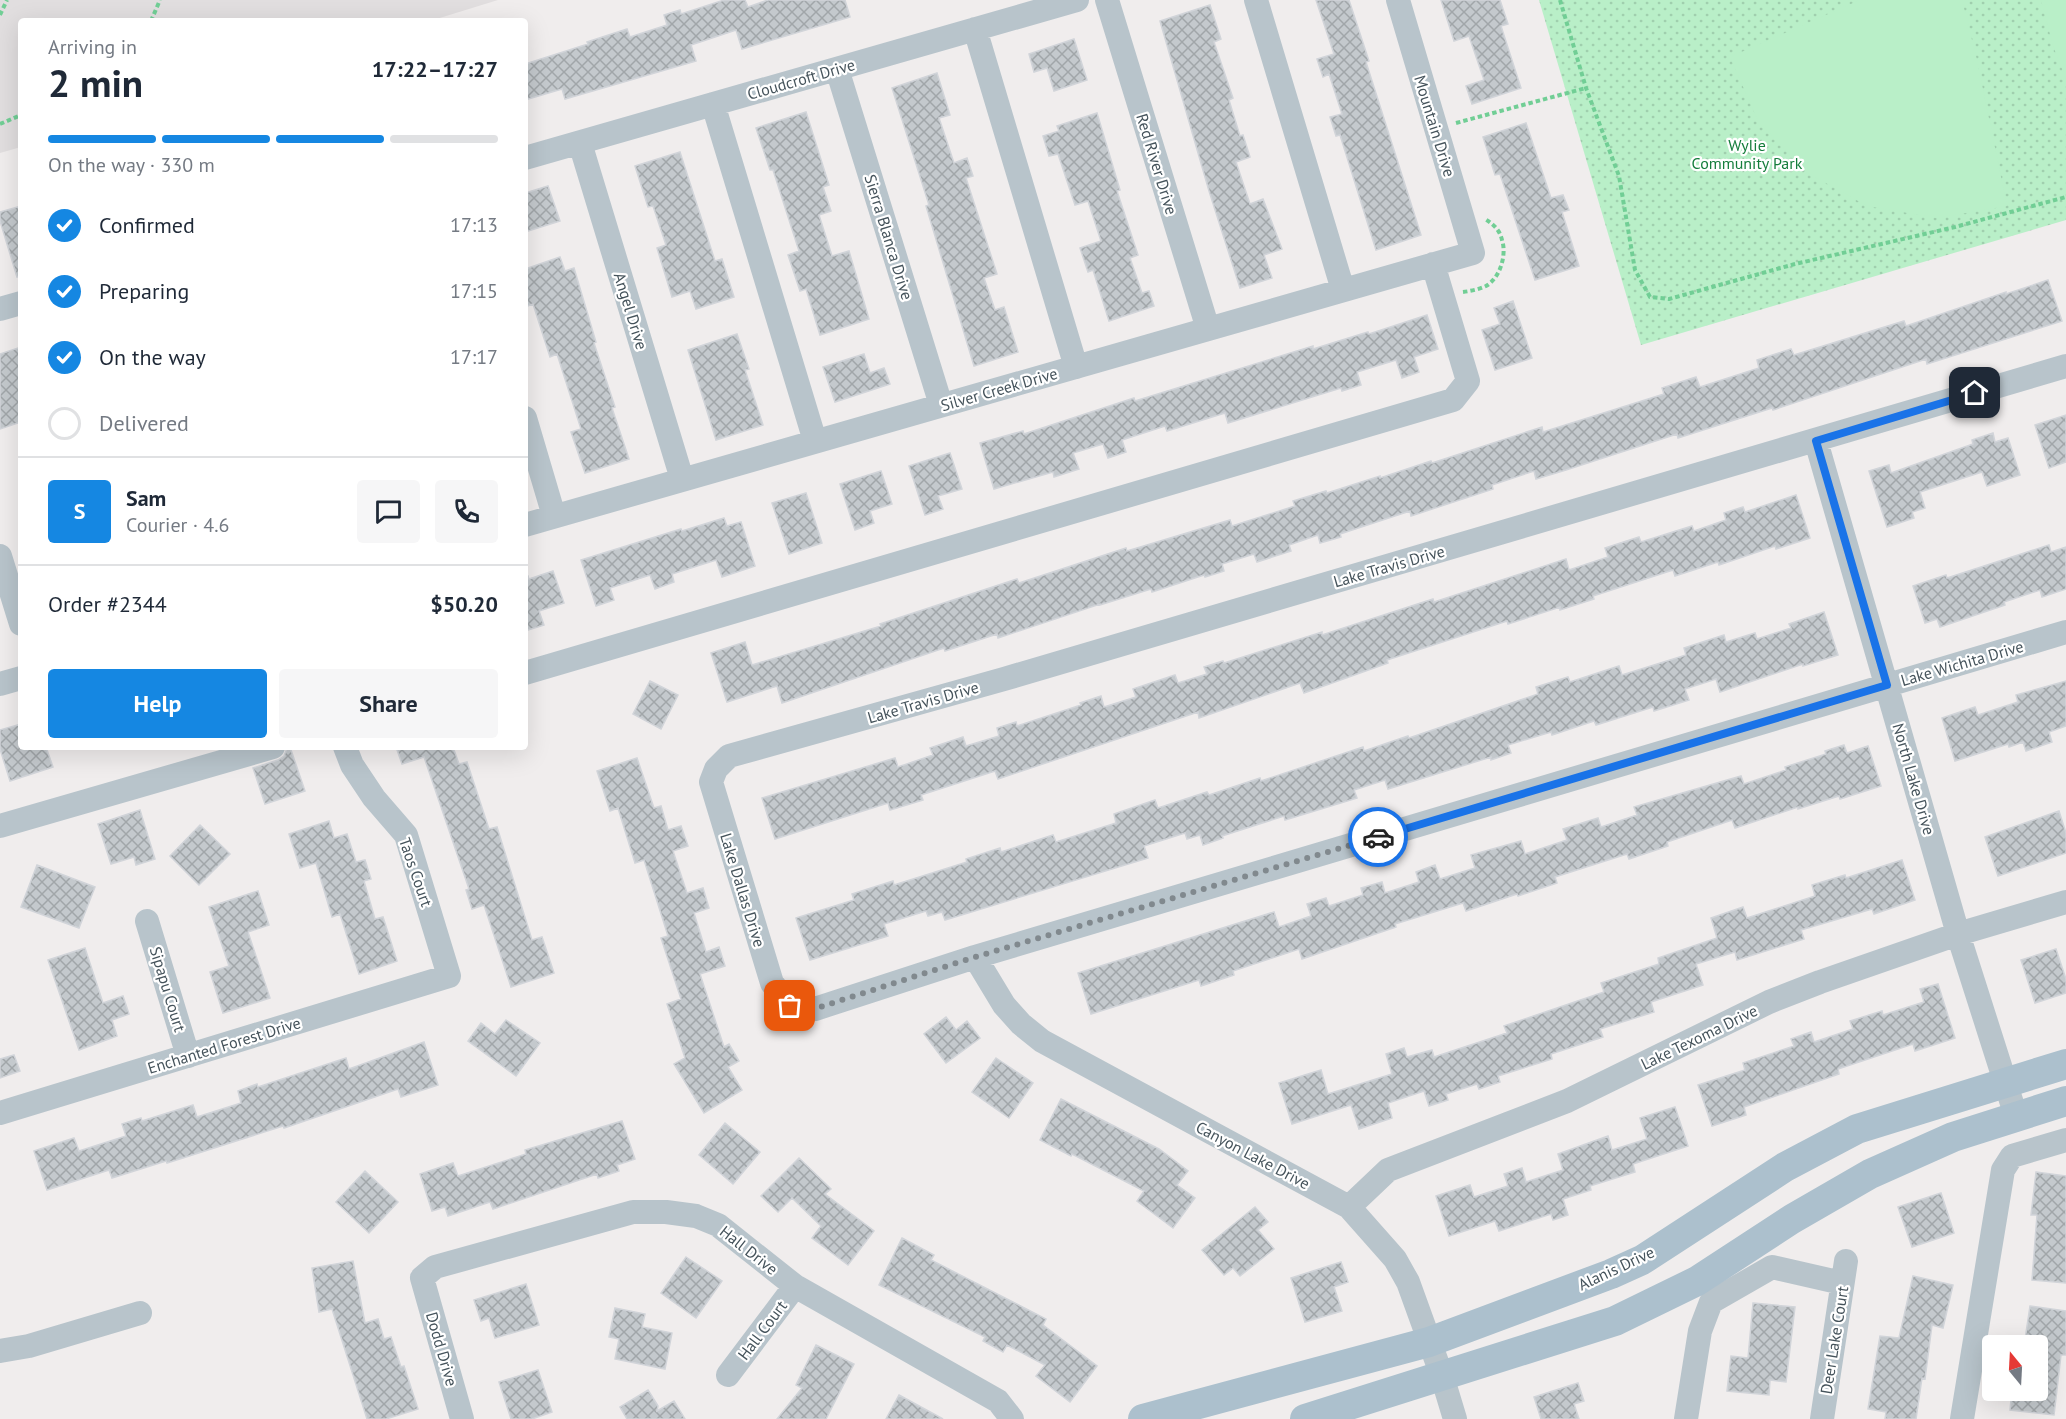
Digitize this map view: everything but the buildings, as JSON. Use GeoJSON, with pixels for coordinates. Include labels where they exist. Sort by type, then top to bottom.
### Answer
{"type":"FeatureCollection","features":[{"type":"Feature","properties":{"kind":"main road","name":"Alanis Drive"},"geometry":{"type":"LineString","coordinates":[[1143,1419],[1429,1342],[1611,1274],[1642,1260],[1785,1167],[1857,1129],[2005,1081],[2066,1064]]}},
{"type":"Feature","properties":{"kind":"main road"},"geometry":{"type":"LineString","coordinates":[[1305,1419],[1615,1321],[1697,1281],[1792,1219],[1870,1174],[1953,1137],[2066,1101]]}},
{"type":"Feature","properties":{"kind":"street","name":"Cloudcroft Drive"},"geometry":{"type":"LineString","coordinates":[[528,158],[1077,0]]}},
{"type":"Feature","properties":{"kind":"street","name":"Red River Drive"},"geometry":{"type":"LineString","coordinates":[[1107,0],[1208,329]]}},
{"type":"Feature","properties":{"kind":"street"},"geometry":{"type":"LineString","coordinates":[[1256,0],[1343,290]]}},
{"type":"Feature","properties":{"kind":"street","name":"Mountain Drive"},"geometry":{"type":"LineString","coordinates":[[1398,0],[1473,253]]}},
{"type":"Feature","properties":{"kind":"street"},"geometry":{"type":"LineString","coordinates":[[975,29],[1076,367]]}},
{"type":"Feature","properties":{"kind":"street","name":"Sierra Blanca Drive"},"geometry":{"type":"LineString","coordinates":[[837,69],[941,405]]}},
{"type":"Feature","properties":{"kind":"street"},"geometry":{"type":"LineString","coordinates":[[713,104],[815,441]]}},
{"type":"Feature","properties":{"kind":"street","name":"Angel Drive"},"geometry":{"type":"LineString","coordinates":[[580,142],[682,479]]}},
{"type":"Feature","properties":{"kind":"street","name":"Silver Creek Drive"},"geometry":{"type":"LineString","coordinates":[[528,524],[1473,253]]}},
{"type":"Feature","properties":{"kind":"street"},"geometry":{"type":"LineString","coordinates":[[528,672],[1453,400],[1468,381],[1432,264]]}},
{"type":"Feature","properties":{"kind":"street"},"geometry":{"type":"LineString","coordinates":[[0,309],[18,304]]}},
{"type":"Feature","properties":{"kind":"street","name":"Lake Travis Drive"},"geometry":{"type":"LineString","coordinates":[[716,768],[729,756],[1004,679],[2066,366]]}},
{"type":"Feature","properties":{"kind":"street"},"geometry":{"type":"LineString","coordinates":[[528,428],[554,516]]}},
{"type":"Feature","properties":{"kind":"street","name":"North Lake Drive"},"geometry":{"type":"LineString","coordinates":[[1816,441],[1958,934],[2016,1116]]}},
{"type":"Feature","properties":{"kind":"street"},"geometry":{"type":"LineString","coordinates":[[0,556],[18,614]]}},
{"type":"Feature","properties":{"kind":"street","name":"Lake Wichita Drive"},"geometry":{"type":"LineString","coordinates":[[790,1006],[814,1009],[975,957],[2066,632]]}},
{"type":"Feature","properties":{"kind":"street"},"geometry":{"type":"LineString","coordinates":[[0,684],[18,679]]}},
{"type":"Feature","properties":{"kind":"street"},"geometry":{"type":"LineString","coordinates":[[0,826],[263,750]]}},
{"type":"Feature","properties":{"kind":"street","name":"Taos Court"},"geometry":{"type":"LineString","coordinates":[[346,750],[352,765],[369,790],[406,835],[449,976]]}},
{"type":"Feature","properties":{"kind":"street","name":"Lake Dallas Drive"},"geometry":{"type":"LineString","coordinates":[[716,768],[711,782],[714,794],[768,972],[775,989],[790,1006]]}},
{"type":"Feature","properties":{"kind":"street","name":"Lake Texoma Drive"},"geometry":{"type":"LineString","coordinates":[[1349,1207],[1388,1170],[1568,1101],[1769,1002],[1958,934],[2066,902]]}},
{"type":"Feature","properties":{"kind":"street","name":"Sipapu Court"},"geometry":{"type":"LineString","coordinates":[[147,921],[188,1056]]}},
{"type":"Feature","properties":{"kind":"street","name":"Canyon Lake Drive"},"geometry":{"type":"LineString","coordinates":[[975,957],[1004,1005],[1021,1024],[1042,1041],[1349,1207],[1395,1259],[1408,1282],[1443,1376],[1455,1419]]}},
{"type":"Feature","properties":{"kind":"street","name":"Enchanted Forest Drive"},"geometry":{"type":"LineString","coordinates":[[0,1113],[449,976]]}},
{"type":"Feature","properties":{"kind":"street"},"geometry":{"type":"LineString","coordinates":[[1962,1419],[2003,1170],[2012,1156],[2066,1140]]}},
{"type":"Feature","properties":{"kind":"street","name":"Hall Drive"},"geometry":{"type":"LineString","coordinates":[[422,1278],[435,1267],[633,1212],[666,1212],[696,1216],[718,1225],[795,1286],[998,1401],[1012,1419]]}},
{"type":"Feature","properties":{"kind":"street","name":"Deer Lake Court"},"geometry":{"type":"LineString","coordinates":[[1686,1419],[1700,1331],[1711,1302],[1772,1267],[1844,1272],[1822,1419]]}},
{"type":"Feature","properties":{"kind":"street","name":"Dodd Drive"},"geometry":{"type":"LineString","coordinates":[[422,1278],[462,1419]]}},
{"type":"Feature","properties":{"kind":"street","name":"Hall Court"},"geometry":{"type":"LineString","coordinates":[[728,1375],[795,1286]]}},
{"type":"Feature","properties":{"kind":"street"},"geometry":{"type":"LineString","coordinates":[[0,1351],[29,1346],[140,1313]]}},
{"type":"Feature","properties":{"kind":"path"},"geometry":{"type":"LineString","coordinates":[[0,15],[7,0]]}},
{"type":"Feature","properties":{"kind":"path"},"geometry":{"type":"LineString","coordinates":[[151,18],[160,0]]}},
{"type":"Feature","properties":{"kind":"path"},"geometry":{"type":"LineString","coordinates":[[1560,0],[1586,88],[1618,176],[1635,270],[1650,297],[1669,299],[1795,264],[1955,227],[2066,197]]}},
{"type":"Feature","properties":{"kind":"path"},"geometry":{"type":"LineString","coordinates":[[1436,128],[1586,88]]}},
{"type":"Feature","properties":{"kind":"path"},"geometry":{"type":"LineString","coordinates":[[0,124],[18,116]]}},
{"type":"Feature","properties":{"kind":"shaded area"},"geometry":{"type":"Polygon","coordinates":[[[0,0],[498,0],[440,18],[18,18],[18,148],[0,153],[0,0]]]}},
{"type":"Feature","properties":{"kind":"green space","name":"Wylie Community Park"},"geometry":{"type":"Polygon","coordinates":[[[1539,0],[2066,0],[2066,220],[1641,345],[1539,0]]]}},
{"type":"Feature","properties":{"kind":"green space"},"geometry":{"type":"Polygon","coordinates":[[[1860,0],[1962,0],[1977,60],[2007,206],[1937,218],[1867,206],[1806,172],[1758,121],[1730,57],[1860,0]]]}},
{"type":"Feature","properties":{"kind":"green space"},"geometry":{"type":"Polygon","coordinates":[[[2041,0],[2066,0],[2066,79],[2053,46],[2041,0]]]}},
{"type":"Feature","properties":{"kind":"way so far"},"geometry":{"type":"LineString","coordinates":[[790,1006],[814,1009],[975,957],[1378,837]]}},
{"type":"Feature","properties":{"kind":"route"},"geometry":{"type":"LineString","coordinates":[[1378,837],[1887,685],[1816,441],[1975,393]]}}]}
